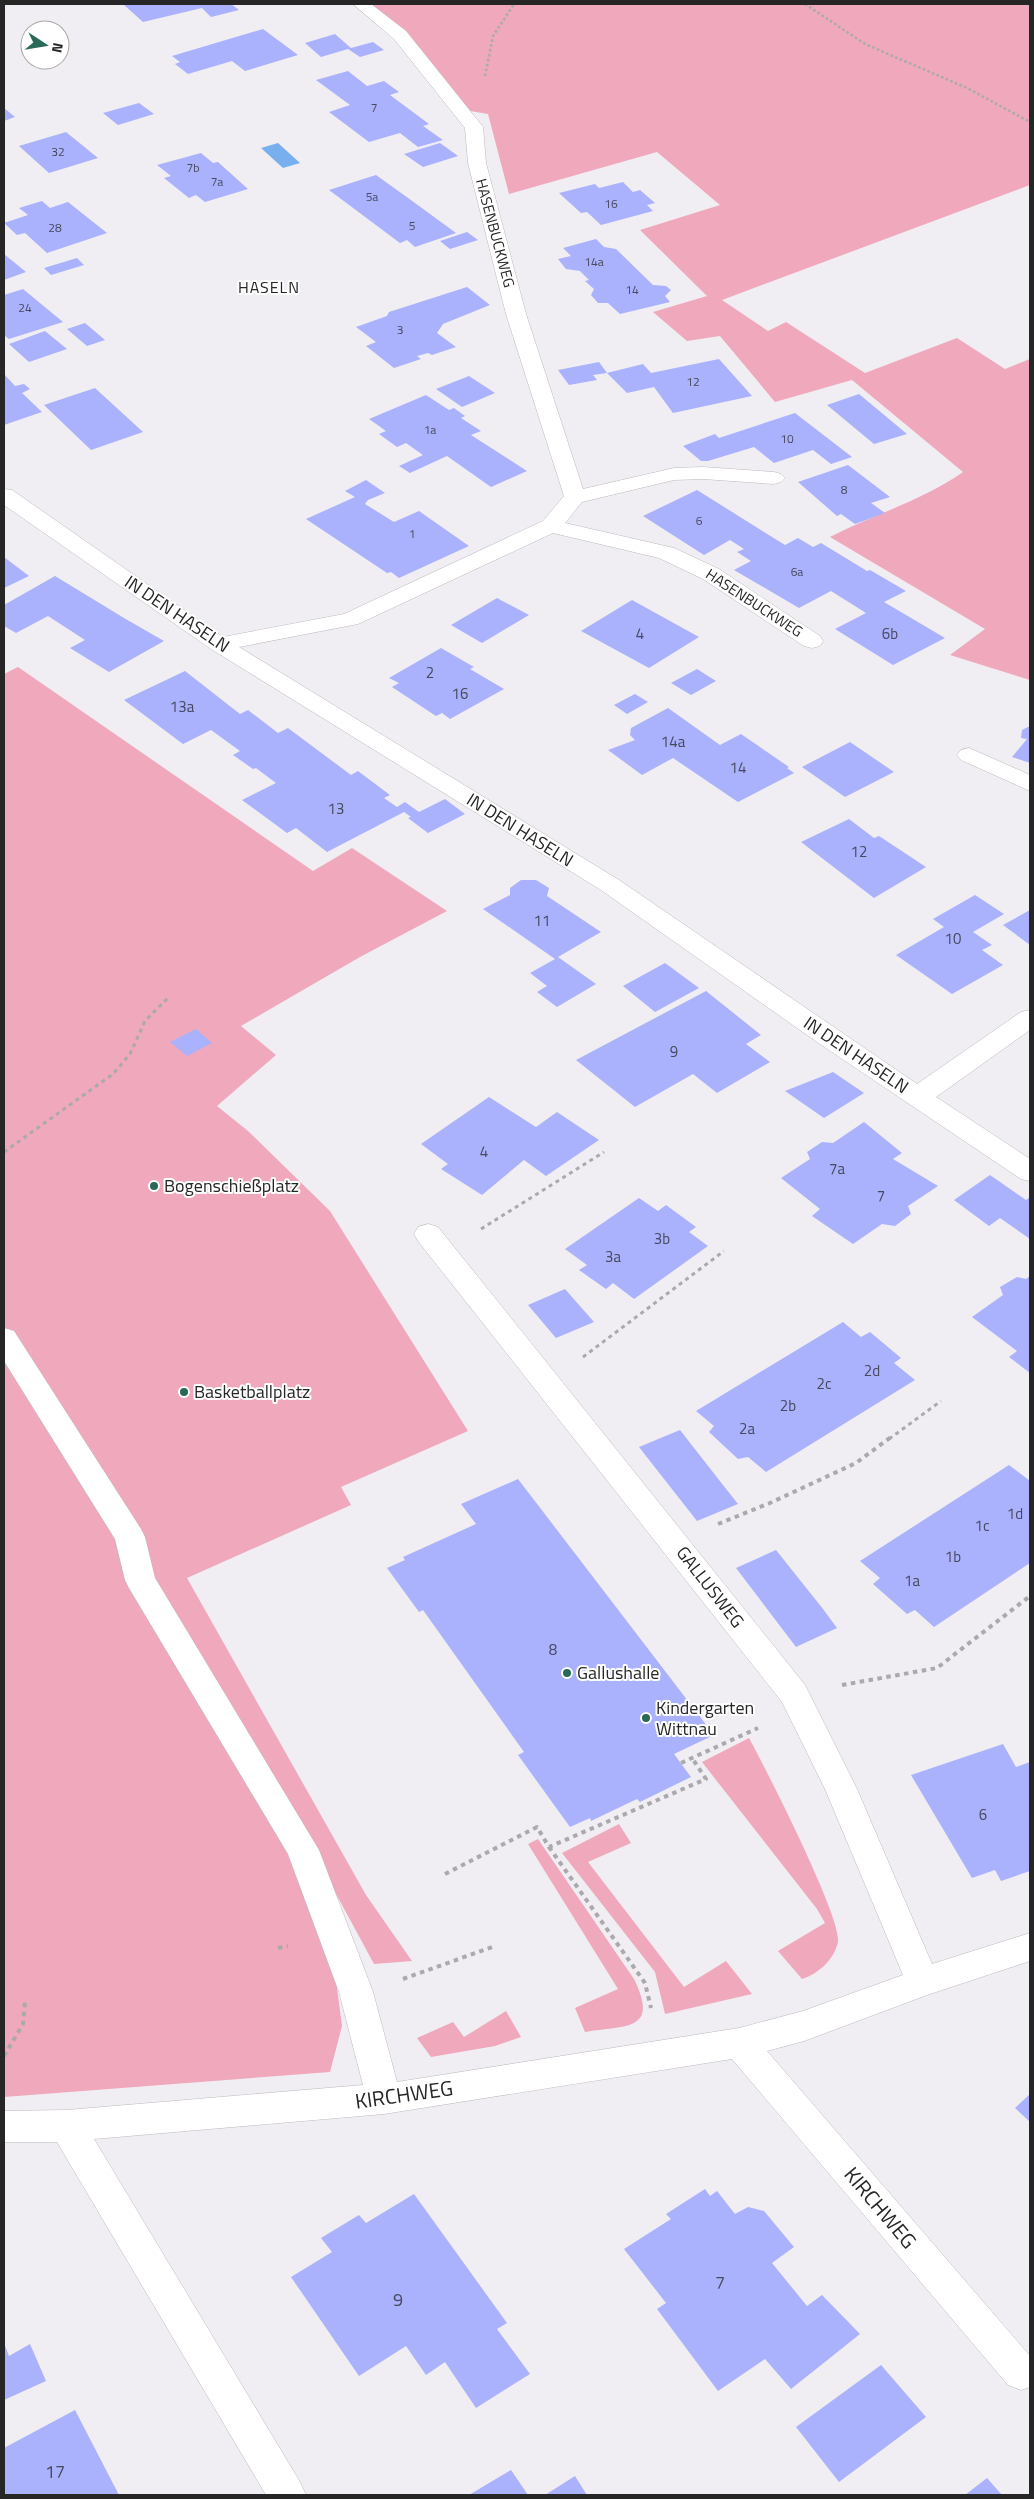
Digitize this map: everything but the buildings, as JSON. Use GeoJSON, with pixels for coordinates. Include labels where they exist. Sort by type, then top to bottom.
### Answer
{"type":"FeatureCollection","features":[{"type":"Feature","properties":{"kind":"street"},"geometry":{"type":"LineString","coordinates":[[361,4],[400,36],[474,127]]}},
{"type":"Feature","properties":{"kind":"street","name":"HASENBUCKWEG"},"geometry":{"type":"LineString","coordinates":[[474,127],[477,163],[516,314],[575,497]]}},
{"type":"Feature","properties":{"kind":"street"},"geometry":{"type":"LineString","coordinates":[[219,644],[350,619],[551,526],[575,497],[674,474],[703,473],[774,478]]}},
{"type":"Feature","properties":{"kind":"street","name":"IN DEN HASELN"},"geometry":{"type":"LineString","coordinates":[[4,495],[219,644],[610,885],[826,1036],[1030,1172]]}},
{"type":"Feature","properties":{"kind":"street","name":"HASENBUCKWEG"},"geometry":{"type":"LineString","coordinates":[[551,526],[666,554],[710,574],[812,641]]}},
{"type":"Feature","properties":{"kind":"street"},"geometry":{"type":"LineString","coordinates":[[969,755],[1030,784]]}},
{"type":"Feature","properties":{"kind":"street"},"geometry":{"type":"LineString","coordinates":[[917,1097],[1030,1018]]}},
{"type":"Feature","properties":{"kind":"street","name":"GALLUSWEG"},"geometry":{"type":"LineString","coordinates":[[435,1243],[548,1383],[798,1701],[841,1789],[923,1982]]}},
{"type":"Feature","properties":{"kind":"street"},"geometry":{"type":"LineString","coordinates":[[4,1338],[130,1537],[140,1580],[303,1850],[356,1992],[384,2099]]}},
{"type":"Feature","properties":{"kind":"street","name":"KIRCHWEG"},"geometry":{"type":"LineString","coordinates":[[4,2127],[67,2126],[384,2099],[739,2043],[804,2026],[923,1982],[1030,1947]]}},
{"type":"Feature","properties":{"kind":"street","name":"KIRCHWEG"},"geometry":{"type":"LineString","coordinates":[[739,2043],[1021,2373]]}},
{"type":"Feature","properties":{"kind":"street"},"geometry":{"type":"LineString","coordinates":[[67,2126],[287,2495]]}},
{"type":"Feature","properties":{"kind":"path"},"geometry":{"type":"LineString","coordinates":[[474,127],[493,36],[514,4]]}},
{"type":"Feature","properties":{"kind":"path"},"geometry":{"type":"LineString","coordinates":[[805,4],[865,44],[967,88],[1030,122]]}},
{"type":"Feature","properties":{"kind":"path"},"geometry":{"type":"LineString","coordinates":[[4,1152],[113,1074],[130,1054],[145,1021],[169,997]]}},
{"type":"Feature","properties":{"kind":"path"},"geometry":{"type":"LineString","coordinates":[[435,1243],[604,1152]]}},
{"type":"Feature","properties":{"kind":"path"},"geometry":{"type":"LineString","coordinates":[[548,1383],[724,1251]]}},
{"type":"Feature","properties":{"kind":"path"},"geometry":{"type":"LineString","coordinates":[[674,1542],[770,1503],[856,1463],[942,1401]]}},
{"type":"Feature","properties":{"kind":"path"},"geometry":{"type":"LineString","coordinates":[[681,1763],[798,1701],[937,1668],[1030,1596]]}},
{"type":"Feature","properties":{"kind":"path"},"geometry":{"type":"LineString","coordinates":[[549,1847],[706,1779],[692,1758]]}},
{"type":"Feature","properties":{"kind":"path"},"geometry":{"type":"LineString","coordinates":[[445,1874],[536,1827],[645,1983],[664,2054]]}},
{"type":"Feature","properties":{"kind":"path"},"geometry":{"type":"LineString","coordinates":[[420,1973],[495,1946]]}},
{"type":"Feature","properties":{"kind":"path"},"geometry":{"type":"LineString","coordinates":[[4,2056],[23,2024],[24,2002]]}},
{"type":"Feature","properties":{"kind":"shaded area"},"geometry":{"type":"Polygon","coordinates":[[[367,4],[1030,4],[1030,185],[722,300],[768,331],[786,322],[865,373],[957,338],[1005,369],[1030,359],[1030,680],[950,655],[985,629],[830,537],[915,499],[963,472],[852,380],[775,402],[720,336],[687,341],[653,312],[707,296],[640,230],[720,205],[657,152],[509,194],[488,114],[470,111],[405,30],[367,4]]]}},
{"type":"Feature","properties":{"kind":"shaded area"},"geometry":{"type":"Polygon","coordinates":[[[18,667],[313,871],[352,848],[447,911],[360,957],[241,1026],[276,1055],[217,1106],[248,1131],[330,1211],[468,1431],[341,1487],[351,1505],[187,1578],[366,1895],[412,1961],[374,1964],[308,1842],[335,1973],[342,2026],[330,2072],[4,2097],[4,674],[18,667]]]}},
{"type":"Feature","properties":{"kind":"shaded area"},"geometry":{"type":"Polygon","coordinates":[[[749,1738],[801,1842],[828,1904],[836,1928],[838,1942],[833,1955],[814,1974],[802,1979],[778,1951],[825,1923],[817,1909],[702,1762],[749,1738]]]}},
{"type":"Feature","properties":{"kind":"shaded area"},"geometry":{"type":"Polygon","coordinates":[[[619,1824],[631,1843],[588,1862],[684,1987],[726,1961],[752,1994],[665,2014],[655,1972],[562,1853],[619,1824]]]}},
{"type":"Feature","properties":{"kind":"shaded area"},"geometry":{"type":"Polygon","coordinates":[[[538,1839],[634,1979],[641,1996],[643,2009],[640,2017],[634,2023],[585,2032],[575,2008],[618,1989],[528,1844],[538,1839]]]}},
{"type":"Feature","properties":{"kind":"shaded area"},"geometry":{"type":"Polygon","coordinates":[[[506,2011],[521,2037],[495,2046],[431,2057],[417,2038],[453,2022],[464,2037],[506,2011]]]}},
{"type":"Feature","properties":{"kind":"water"},"geometry":{"type":"Polygon","coordinates":[[[278,143],[300,163],[283,168],[261,148],[278,143]]]}},
{"type":"Feature","properties":{"kind":"place","name":"Bogenschießplatz"},"geometry":{"type":"Point","coordinates":[154,1186]}},
{"type":"Feature","properties":{"kind":"place","name":"Basketballplatz"},"geometry":{"type":"Point","coordinates":[184,1392]}},
{"type":"Feature","properties":{"kind":"place","name":"Gallushalle"},"geometry":{"type":"Point","coordinates":[567,1673]}},
{"type":"Feature","properties":{"kind":"place","name":"Kindergarten Wittnau"},"geometry":{"type":"Point","coordinates":[646,1718]}},
{"type":"Feature","properties":{"kind":"district","name":"HASELN"},"geometry":{"type":"Point","coordinates":[269,287]}}]}
